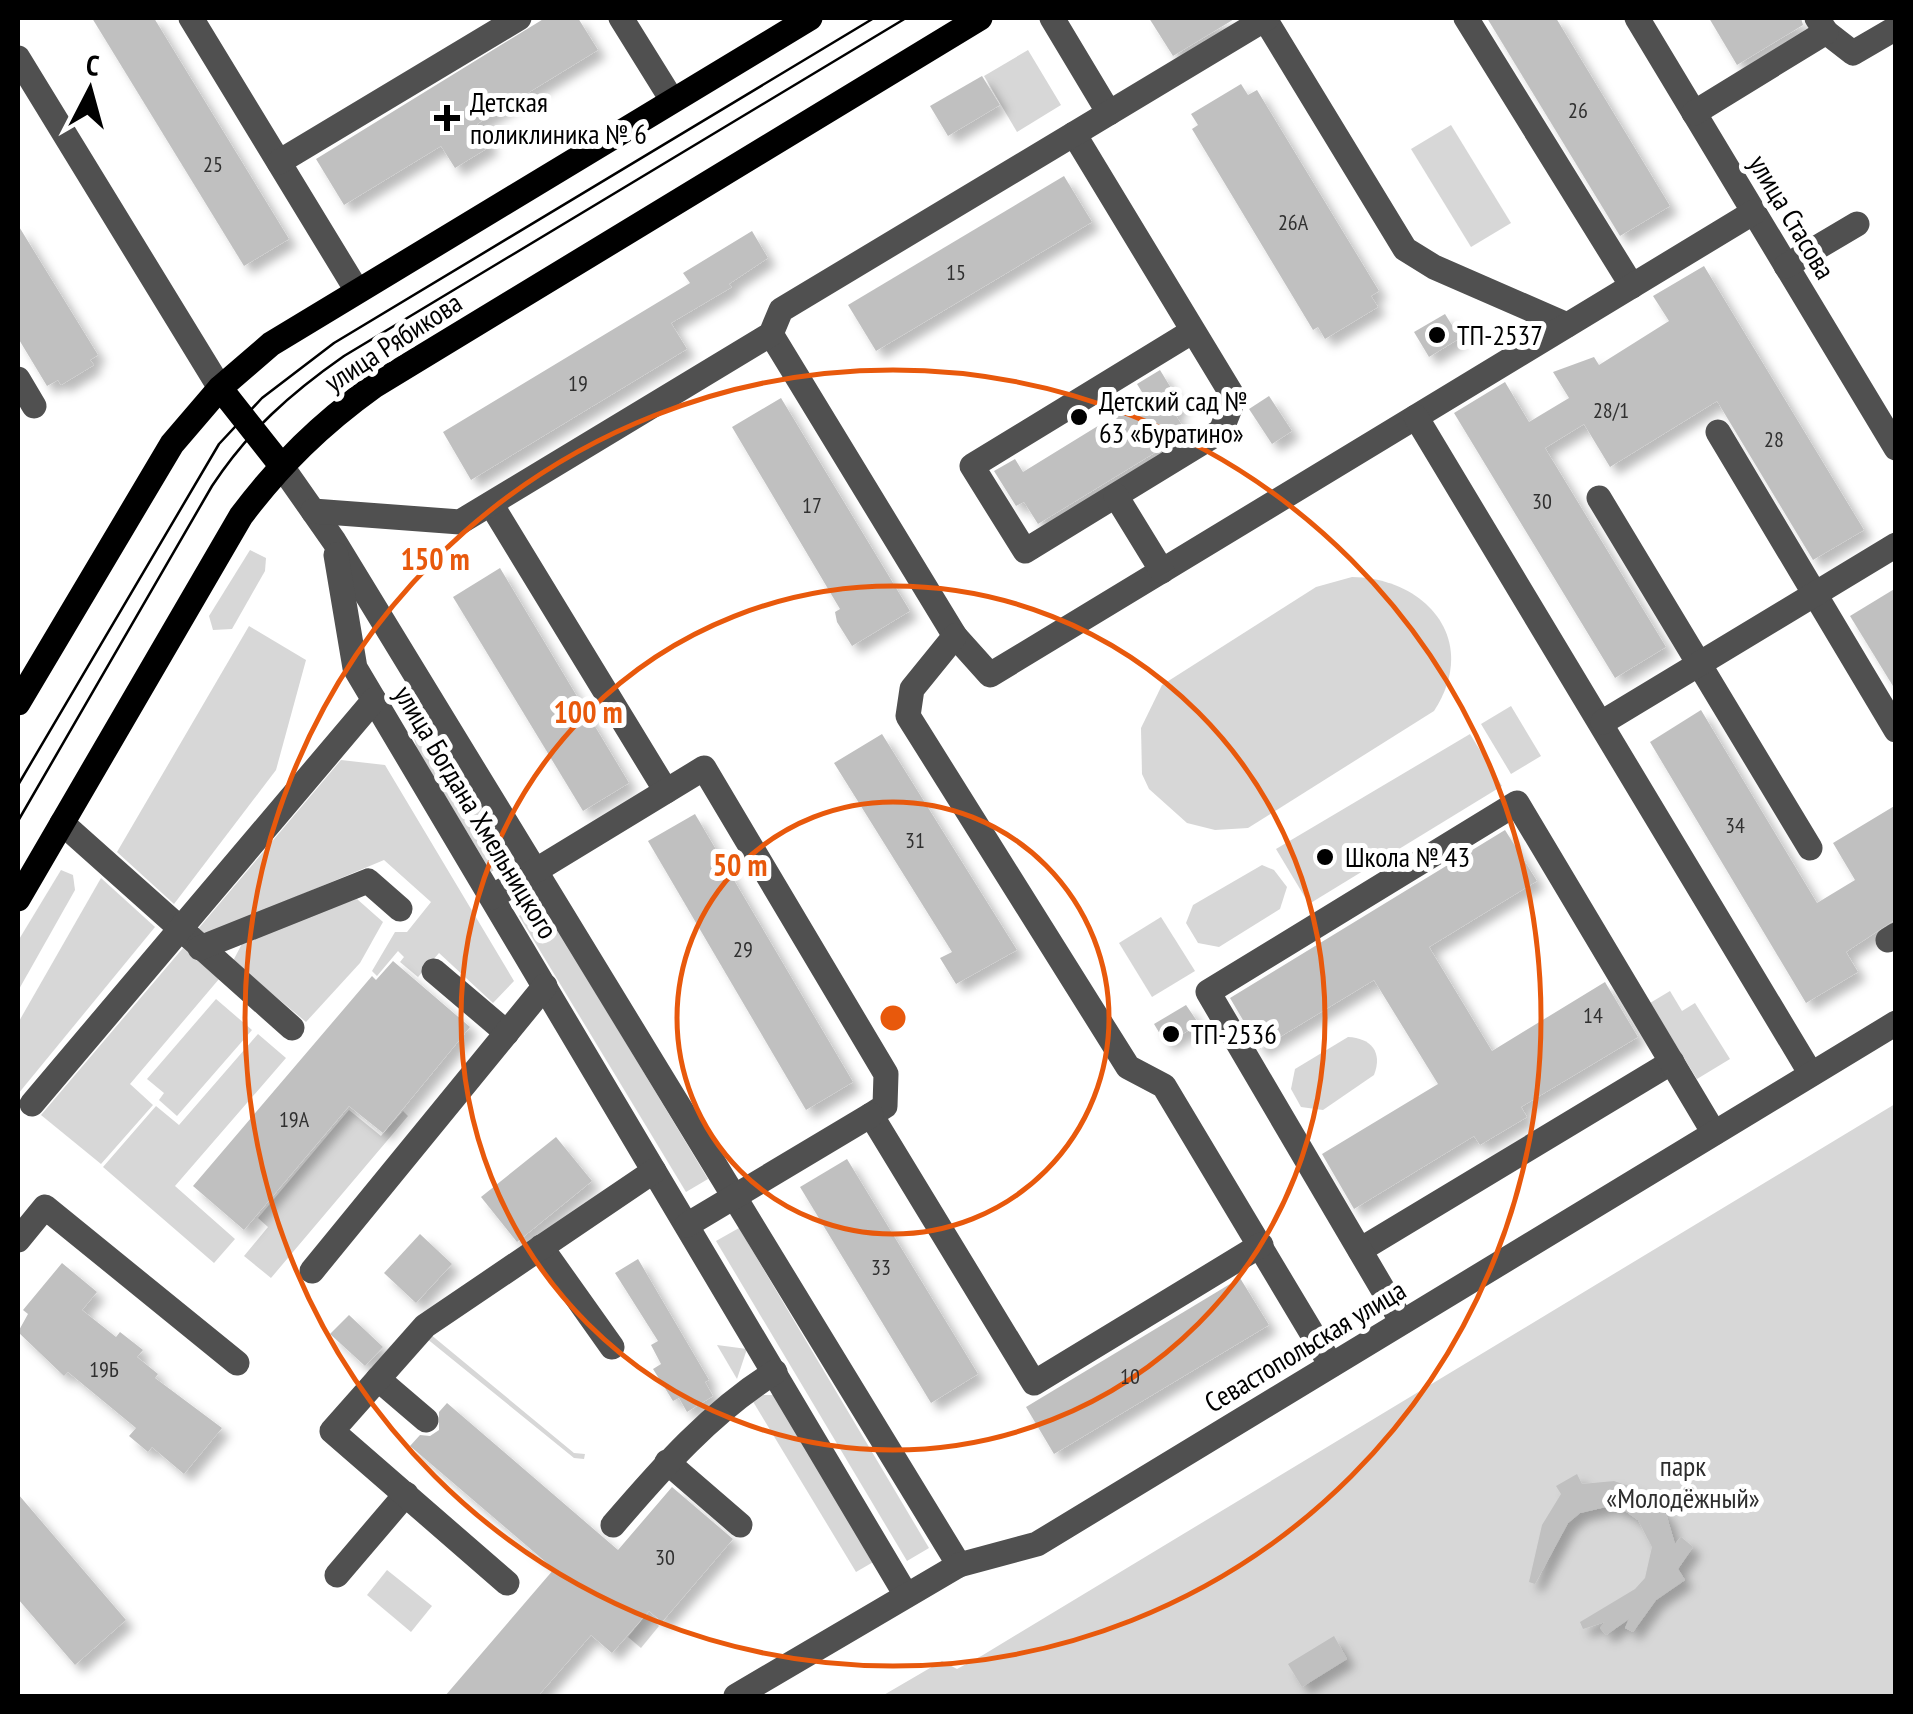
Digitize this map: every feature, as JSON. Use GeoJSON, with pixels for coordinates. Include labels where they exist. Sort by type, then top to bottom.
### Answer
{"type":"FeatureCollection","features":[{"type":"Feature","properties":{"kind":"main road"},"geometry":{"type":"LineString","coordinates":[[18,703],[172,444],[220,388],[271,344],[356,290],[810,18]]}},
{"type":"Feature","properties":{"kind":"main road","name":"улица Рябикова"},"geometry":{"type":"LineString","coordinates":[[18,900],[241,516],[280,464],[328,420],[374,386],[980,18]]}},
{"type":"Feature","properties":{"kind":"main road","name":"улица Богдана Хмельницкого"},"geometry":{"type":"LineString","coordinates":[[220,388],[280,464]]}},
{"type":"Feature","properties":{"kind":"street"},"geometry":{"type":"LineString","coordinates":[[191,18],[356,290]]}},
{"type":"Feature","properties":{"kind":"street"},"geometry":{"type":"LineString","coordinates":[[279,162],[519,18]]}},
{"type":"Feature","properties":{"kind":"street"},"geometry":{"type":"LineString","coordinates":[[621,18],[672,100]]}},
{"type":"Feature","properties":{"kind":"street"},"geometry":{"type":"LineString","coordinates":[[1052,18],[1109,113]]}},
{"type":"Feature","properties":{"kind":"street"},"geometry":{"type":"LineString","coordinates":[[312,511],[460,522],[771,334],[781,310],[1266,18],[1405,249],[1434,267],[1567,325]]}},
{"type":"Feature","properties":{"kind":"street"},"geometry":{"type":"LineString","coordinates":[[1466,18],[1632,286]]}},
{"type":"Feature","properties":{"kind":"street","name":"улица Стасова"},"geometry":{"type":"LineString","coordinates":[[1637,18],[1896,448]]}},
{"type":"Feature","properties":{"kind":"street"},"geometry":{"type":"LineString","coordinates":[[1694,113],[1822,25],[1853,53],[1896,28]]}},
{"type":"Feature","properties":{"kind":"street","name":"улица Богдана Хмельницкого"},"geometry":{"type":"LineString","coordinates":[[18,58],[220,388]]}},
{"type":"Feature","properties":{"kind":"street"},"geometry":{"type":"LineString","coordinates":[[1074,134],[1194,330],[1234,398],[1221,431],[1025,551],[972,466],[1194,330]]}},
{"type":"Feature","properties":{"kind":"street"},"geometry":{"type":"LineString","coordinates":[[771,334],[955,636],[990,675],[1754,212]]}},
{"type":"Feature","properties":{"kind":"street"},"geometry":{"type":"LineString","coordinates":[[1786,266],[1857,224]]}},
{"type":"Feature","properties":{"kind":"street"},"geometry":{"type":"LineString","coordinates":[[18,379],[34,406]]}},
{"type":"Feature","properties":{"kind":"street"},"geometry":{"type":"LineString","coordinates":[[1416,417],[1812,1074]]}},
{"type":"Feature","properties":{"kind":"street"},"geometry":{"type":"LineString","coordinates":[[1718,432],[1896,730]]}},
{"type":"Feature","properties":{"kind":"street","name":"улица Богдана Хмельницкого"},"geometry":{"type":"LineString","coordinates":[[280,464],[334,540],[355,668],[906,1595]]}},
{"type":"Feature","properties":{"kind":"street"},"geometry":{"type":"LineString","coordinates":[[1116,496],[1162,572]]}},
{"type":"Feature","properties":{"kind":"street"},"geometry":{"type":"LineString","coordinates":[[1599,498],[1810,848]]}},
{"type":"Feature","properties":{"kind":"street"},"geometry":{"type":"LineString","coordinates":[[491,504],[666,791]]}},
{"type":"Feature","properties":{"kind":"street"},"geometry":{"type":"LineString","coordinates":[[334,540],[959,1565]]}},
{"type":"Feature","properties":{"kind":"street"},"geometry":{"type":"LineString","coordinates":[[1603,722],[1896,545]]}},
{"type":"Feature","properties":{"kind":"street"},"geometry":{"type":"LineString","coordinates":[[955,636],[912,689],[906,704],[908,716],[1128,1066],[1164,1086],[1331,1365]]}},
{"type":"Feature","properties":{"kind":"street"},"geometry":{"type":"LineString","coordinates":[[32,1104],[374,700]]}},
{"type":"Feature","properties":{"kind":"street"},"geometry":{"type":"LineString","coordinates":[[492,897],[704,768],[886,1074],[885,1106],[687,1225]]}},
{"type":"Feature","properties":{"kind":"street"},"geometry":{"type":"LineString","coordinates":[[1402,1322],[1208,992],[1517,803],[1714,1132]]}},
{"type":"Feature","properties":{"kind":"street"},"geometry":{"type":"LineString","coordinates":[[62,823],[292,1028]]}},
{"type":"Feature","properties":{"kind":"street"},"geometry":{"type":"LineString","coordinates":[[200,948],[368,881],[400,909]]}},
{"type":"Feature","properties":{"kind":"street"},"geometry":{"type":"LineString","coordinates":[[434,971],[507,1033]]}},
{"type":"Feature","properties":{"kind":"street"},"geometry":{"type":"LineString","coordinates":[[312,1272],[545,986]]}},
{"type":"Feature","properties":{"kind":"street","name":"Севастопольская улица"},"geometry":{"type":"LineString","coordinates":[[736,1696],[959,1565],[1037,1544],[1896,1022]]}},
{"type":"Feature","properties":{"kind":"street"},"geometry":{"type":"LineString","coordinates":[[1360,1250],[1672,1062]]}},
{"type":"Feature","properties":{"kind":"street"},"geometry":{"type":"LineString","coordinates":[[871,1115],[1034,1383],[1260,1245]]}},
{"type":"Feature","properties":{"kind":"street"},"geometry":{"type":"LineString","coordinates":[[508,1583],[332,1431],[425,1326],[654,1170]]}},
{"type":"Feature","properties":{"kind":"street"},"geometry":{"type":"LineString","coordinates":[[18,1240],[45,1207],[237,1363]]}},
{"type":"Feature","properties":{"kind":"street"},"geometry":{"type":"LineString","coordinates":[[541,1247],[612,1346]]}},
{"type":"Feature","properties":{"kind":"street"},"geometry":{"type":"LineString","coordinates":[[613,1525],[667,1462],[737,1396],[775,1372]]}},
{"type":"Feature","properties":{"kind":"street"},"geometry":{"type":"LineString","coordinates":[[378,1379],[426,1420]]}},
{"type":"Feature","properties":{"kind":"street"},"geometry":{"type":"LineString","coordinates":[[667,1462],[740,1524]]}},
{"type":"Feature","properties":{"kind":"street"},"geometry":{"type":"LineString","coordinates":[[337,1575],[406,1494]]}},
{"type":"Feature","properties":{"kind":"green space"},"geometry":{"type":"Polygon","coordinates":[[[1028,50],[1061,105],[1017,132],[984,76],[1028,50]]]}},
{"type":"Feature","properties":{"kind":"green space"},"geometry":{"type":"Polygon","coordinates":[[[1451,125],[1511,223],[1471,247],[1411,149],[1451,125]]]}},
{"type":"Feature","properties":{"kind":"green space"},"geometry":{"type":"Polygon","coordinates":[[[250,550],[266,558],[265,571],[232,629],[213,630],[209,616],[250,550]]]}},
{"type":"Feature","properties":{"kind":"green space"},"geometry":{"type":"Polygon","coordinates":[[[1352,577],[1379,580],[1403,589],[1423,601],[1438,618],[1448,638],[1451,661],[1447,685],[1434,711],[1248,828],[1215,830],[1187,823],[1149,789],[1142,774],[1141,728],[1162,685],[1316,587],[1352,577]]]}},
{"type":"Feature","properties":{"kind":"green space"},"geometry":{"type":"Polygon","coordinates":[[[249,626],[306,660],[276,770],[174,904],[117,852],[249,626]]]}},
{"type":"Feature","properties":{"kind":"green space"},"geometry":{"type":"Polygon","coordinates":[[[410,685],[514,858],[491,872],[417,749],[400,691],[410,685]]]}},
{"type":"Feature","properties":{"kind":"green space"},"geometry":{"type":"Polygon","coordinates":[[[1511,706],[1541,756],[1511,774],[1481,724],[1511,706]]]}},
{"type":"Feature","properties":{"kind":"green space"},"geometry":{"type":"Polygon","coordinates":[[[1470,734],[1502,786],[1309,904],[1276,849],[1470,734]]]}},
{"type":"Feature","properties":{"kind":"green space"},"geometry":{"type":"Polygon","coordinates":[[[341,760],[385,765],[514,981],[493,1003],[439,953],[418,977],[400,962],[404,957],[398,951],[377,976],[372,971],[395,932],[407,932],[431,902],[384,860],[205,935],[198,929],[341,760]]]}},
{"type":"Feature","properties":{"kind":"green space"},"geometry":{"type":"Polygon","coordinates":[[[1262,865],[1274,870],[1287,887],[1280,909],[1219,947],[1198,943],[1186,923],[1193,905],[1262,865]]]}},
{"type":"Feature","properties":{"kind":"green space"},"geometry":{"type":"Polygon","coordinates":[[[61,870],[73,875],[75,890],[18,991],[18,941],[61,870]]]}},
{"type":"Feature","properties":{"kind":"green space"},"geometry":{"type":"Polygon","coordinates":[[[101,878],[155,927],[18,1094],[18,1023],[101,878]]]}},
{"type":"Feature","properties":{"kind":"green space"},"geometry":{"type":"Polygon","coordinates":[[[357,899],[383,922],[360,963],[306,1022],[233,961],[246,936],[357,899]]]}},
{"type":"Feature","properties":{"kind":"green space"},"geometry":{"type":"Polygon","coordinates":[[[541,902],[708,1179],[686,1192],[519,916],[541,902]]]}},
{"type":"Feature","properties":{"kind":"green space"},"geometry":{"type":"Polygon","coordinates":[[[1161,917],[1195,971],[1152,997],[1119,943],[1161,917]]]}},
{"type":"Feature","properties":{"kind":"green space"},"geometry":{"type":"Polygon","coordinates":[[[183,948],[219,979],[130,1084],[153,1105],[101,1164],[41,1115],[183,948]]]}},
{"type":"Feature","properties":{"kind":"green space"},"geometry":{"type":"Polygon","coordinates":[[[1670,991],[1682,1011],[1695,1003],[1730,1059],[1697,1079],[1650,1003],[1670,991]]]}},
{"type":"Feature","properties":{"kind":"green space"},"geometry":{"type":"Polygon","coordinates":[[[216,999],[252,1030],[177,1116],[159,1100],[164,1093],[147,1079],[216,999]]]}},
{"type":"Feature","properties":{"kind":"green space"},"geometry":{"type":"Polygon","coordinates":[[[258,1034],[286,1058],[175,1186],[235,1239],[214,1263],[103,1167],[156,1106],[179,1125],[258,1034]]]}},
{"type":"Feature","properties":{"kind":"green space"},"geometry":{"type":"Polygon","coordinates":[[[1348,1037],[1363,1040],[1373,1048],[1377,1060],[1374,1075],[1323,1110],[1301,1107],[1291,1089],[1295,1069],[1348,1037]]]}},
{"type":"Feature","properties":{"kind":"green space","name":"парк «Молодёжный»"},"geometry":{"type":"Polygon","coordinates":[[[1895,1104],[1895,1696],[882,1696],[942,1661],[957,1669],[983,1655],[1895,1104]]]}},
{"type":"Feature","properties":{"kind":"green space"},"geometry":{"type":"Polygon","coordinates":[[[349,1110],[381,1136],[403,1111],[408,1116],[271,1278],[244,1256],[268,1227],[258,1218],[349,1110]]]}},
{"type":"Feature","properties":{"kind":"green space"},"geometry":{"type":"Polygon","coordinates":[[[739,1228],[929,1548],[907,1561],[716,1241],[739,1228]]]}},
{"type":"Feature","properties":{"kind":"green space"},"geometry":{"type":"Polygon","coordinates":[[[430,1334],[574,1453],[585,1454],[584,1459],[574,1458],[426,1338],[430,1334]]]}},
{"type":"Feature","properties":{"kind":"green space"},"geometry":{"type":"Polygon","coordinates":[[[717,1345],[747,1349],[737,1379],[717,1345]]]}},
{"type":"Feature","properties":{"kind":"green space"},"geometry":{"type":"Polygon","coordinates":[[[749,1395],[775,1395],[875,1561],[856,1572],[749,1395]]]}},
{"type":"Feature","properties":{"kind":"green space"},"geometry":{"type":"Polygon","coordinates":[[[387,1570],[432,1606],[411,1632],[367,1595],[387,1570]]]}},
{"type":"Feature","properties":{"kind":"green space"},"geometry":{"type":"Polygon","coordinates":[[[646,1615],[659,1626],[641,1648],[628,1637],[646,1615]]]}},
{"type":"Feature","properties":{"kind":"building"},"geometry":{"type":"Polygon","coordinates":[[[92,18],[154,18],[289,239],[244,266],[92,18]]]}},
{"type":"Feature","properties":{"kind":"building"},"geometry":{"type":"Polygon","coordinates":[[[545,18],[578,18],[598,50],[477,124],[491,146],[455,168],[441,146],[344,205],[316,159],[545,18]]]}},
{"type":"Feature","properties":{"kind":"building"},"geometry":{"type":"Polygon","coordinates":[[[1149,18],[1236,18],[1173,56],[1149,18]]]}},
{"type":"Feature","properties":{"kind":"building"},"geometry":{"type":"Polygon","coordinates":[[[1487,18],[1556,18],[1670,206],[1620,236],[1487,18]]]}},
{"type":"Feature","properties":{"kind":"building"},"geometry":{"type":"Polygon","coordinates":[[[1709,18],[1801,18],[1803,25],[1737,65],[1709,18]]]}},
{"type":"Feature","properties":{"kind":"building"},"geometry":{"type":"Polygon","coordinates":[[[982,76],[1000,105],[948,136],[930,106],[982,76]]]}},
{"type":"Feature","properties":{"kind":"building"},"geometry":{"type":"Polygon","coordinates":[[[1241,84],[1248,95],[1257,90],[1379,291],[1371,296],[1378,307],[1325,339],[1318,327],[1313,330],[1192,129],[1198,125],[1191,114],[1241,84]]]}},
{"type":"Feature","properties":{"kind":"building"},"geometry":{"type":"Polygon","coordinates":[[[1064,176],[1092,222],[876,351],[848,305],[1064,176]]]}},
{"type":"Feature","properties":{"kind":"building"},"geometry":{"type":"Polygon","coordinates":[[[18,225],[98,355],[90,360],[94,365],[61,385],[58,380],[47,386],[18,338],[18,225]]]}},
{"type":"Feature","properties":{"kind":"building"},"geometry":{"type":"Polygon","coordinates":[[[752,231],[768,258],[729,284],[732,287],[671,323],[687,349],[471,480],[443,432],[690,283],[683,273],[752,231]]]}},
{"type":"Feature","properties":{"kind":"building"},"geometry":{"type":"Polygon","coordinates":[[[1704,266],[1864,530],[1813,560],[1717,401],[1610,467],[1584,424],[1545,448],[1666,647],[1615,678],[1454,413],[1505,382],[1529,422],[1569,398],[1553,372],[1594,357],[1599,365],[1669,321],[1653,296],[1704,266]]]}},
{"type":"Feature","properties":{"kind":"building","name":"ТП-2537"},"geometry":{"type":"Polygon","coordinates":[[[1445,314],[1460,338],[1429,357],[1414,332],[1445,314]]]}},
{"type":"Feature","properties":{"kind":"building"},"geometry":{"type":"Polygon","coordinates":[[[1160,370],[1182,406],[1173,411],[1187,433],[1038,524],[1024,502],[1016,506],[994,471],[1015,459],[1023,472],[1145,397],[1137,384],[1160,370]]]}},
{"type":"Feature","properties":{"kind":"building"},"geometry":{"type":"Polygon","coordinates":[[[1269,396],[1292,431],[1272,444],[1249,409],[1269,396]]]}},
{"type":"Feature","properties":{"kind":"building"},"geometry":{"type":"Polygon","coordinates":[[[781,398],[910,611],[852,646],[837,622],[835,612],[840,609],[732,427],[781,398]]]}},
{"type":"Feature","properties":{"kind":"building"},"geometry":{"type":"Polygon","coordinates":[[[500,568],[629,783],[583,811],[453,597],[500,568]]]}},
{"type":"Feature","properties":{"kind":"building"},"geometry":{"type":"Polygon","coordinates":[[[1896,588],[1896,691],[1850,616],[1896,588]]]}},
{"type":"Feature","properties":{"kind":"building"},"geometry":{"type":"Polygon","coordinates":[[[1701,710],[1817,903],[1855,880],[1833,843],[1896,805],[1896,919],[1846,952],[1858,972],[1806,1003],[1650,742],[1701,710]]]}},
{"type":"Feature","properties":{"kind":"building"},"geometry":{"type":"Polygon","coordinates":[[[882,734],[1017,950],[956,984],[940,958],[952,952],[834,763],[882,734]]]}},
{"type":"Feature","properties":{"kind":"building"},"geometry":{"type":"Polygon","coordinates":[[[695,814],[853,1082],[806,1110],[648,841],[695,814]]]}},
{"type":"Feature","properties":{"kind":"building"},"geometry":{"type":"Polygon","coordinates":[[[1505,830],[1537,881],[1429,947],[1492,1051],[1605,982],[1638,1037],[1521,1107],[1527,1117],[1480,1145],[1474,1136],[1354,1209],[1322,1154],[1438,1084],[1374,980],[1260,1049],[1230,998],[1505,830]]]}},
{"type":"Feature","properties":{"kind":"building"},"geometry":{"type":"Polygon","coordinates":[[[393,961],[470,1027],[383,1133],[349,1106],[244,1230],[193,1186],[372,976],[376,980],[393,961]]]}},
{"type":"Feature","properties":{"kind":"building","name":"ТП-2536"},"geometry":{"type":"Polygon","coordinates":[[[1186,1005],[1199,1024],[1166,1044],[1154,1024],[1186,1005]]]}},
{"type":"Feature","properties":{"kind":"building"},"geometry":{"type":"Polygon","coordinates":[[[556,1137],[592,1181],[517,1242],[481,1197],[556,1137]]]}},
{"type":"Feature","properties":{"kind":"building"},"geometry":{"type":"Polygon","coordinates":[[[847,1159],[978,1374],[931,1403],[800,1187],[847,1159]]]}},
{"type":"Feature","properties":{"kind":"building"},"geometry":{"type":"Polygon","coordinates":[[[420,1234],[452,1264],[416,1303],[384,1273],[420,1234]]]}},
{"type":"Feature","properties":{"kind":"building"},"geometry":{"type":"Polygon","coordinates":[[[638,1259],[709,1380],[705,1382],[713,1396],[687,1412],[679,1398],[673,1401],[653,1369],[661,1364],[651,1345],[658,1341],[615,1273],[638,1259]]]}},
{"type":"Feature","properties":{"kind":"building"},"geometry":{"type":"Polygon","coordinates":[[[62,1263],[97,1292],[82,1310],[116,1337],[120,1332],[143,1350],[137,1357],[158,1374],[155,1378],[222,1428],[184,1474],[152,1447],[148,1452],[129,1436],[136,1428],[68,1372],[64,1376],[18,1332],[28,1314],[23,1310],[62,1263]]]}},
{"type":"Feature","properties":{"kind":"building"},"geometry":{"type":"Polygon","coordinates":[[[1240,1278],[1269,1325],[1054,1454],[1026,1407],[1240,1278]]]}},
{"type":"Feature","properties":{"kind":"building"},"geometry":{"type":"Polygon","coordinates":[[[349,1315],[383,1347],[365,1366],[330,1334],[349,1315]]]}},
{"type":"Feature","properties":{"kind":"building"},"geometry":{"type":"Polygon","coordinates":[[[447,1403],[618,1550],[672,1487],[733,1539],[662,1622],[649,1611],[612,1653],[591,1635],[538,1696],[445,1696],[554,1569],[410,1446],[420,1435],[430,1436],[439,1430],[439,1412],[447,1403]]]}},
{"type":"Feature","properties":{"kind":"building"},"geometry":{"type":"Polygon","coordinates":[[[1577,1474],[1582,1484],[1614,1481],[1635,1488],[1654,1500],[1667,1517],[1675,1544],[1681,1537],[1693,1547],[1678,1569],[1685,1580],[1656,1600],[1633,1632],[1625,1628],[1629,1619],[1606,1635],[1600,1628],[1605,1622],[1583,1629],[1580,1622],[1635,1589],[1645,1578],[1652,1547],[1638,1520],[1625,1511],[1610,1506],[1580,1513],[1568,1523],[1535,1584],[1529,1582],[1542,1525],[1561,1494],[1556,1486],[1577,1474]]]}},
{"type":"Feature","properties":{"kind":"building"},"geometry":{"type":"Polygon","coordinates":[[[18,1494],[126,1620],[75,1665],[18,1599],[18,1494]]]}},
{"type":"Feature","properties":{"kind":"building"},"geometry":{"type":"Polygon","coordinates":[[[1334,1636],[1347,1659],[1302,1687],[1288,1664],[1334,1636]]]}},
{"type":"Feature","properties":{"kind":"tram line"},"geometry":{"type":"LineString","coordinates":[[18,785],[219,444],[262,398],[334,343],[874,18]]}},
{"type":"Feature","properties":{"kind":"tram line"},"geometry":{"type":"LineString","coordinates":[[18,821],[212,486],[240,448],[288,399],[344,356],[906,18]]}},
{"type":"Feature","properties":{"kind":"place","name":"Детская поликлиника № 6"},"geometry":{"type":"Point","coordinates":[447,118]}},
{"type":"Feature","properties":{"kind":"place","name":"ТП-2537"},"geometry":{"type":"Point","coordinates":[1437,335]}},
{"type":"Feature","properties":{"kind":"place","name":"Детский сад № 63 «Буратино»"},"geometry":{"type":"Point","coordinates":[1079,417]}},
{"type":"Feature","properties":{"kind":"place","name":"Школа № 43"},"geometry":{"type":"Point","coordinates":[1325,857]}},
{"type":"Feature","properties":{"kind":"place","name":"ТП-2536"},"geometry":{"type":"Point","coordinates":[1171,1034]}}]}
